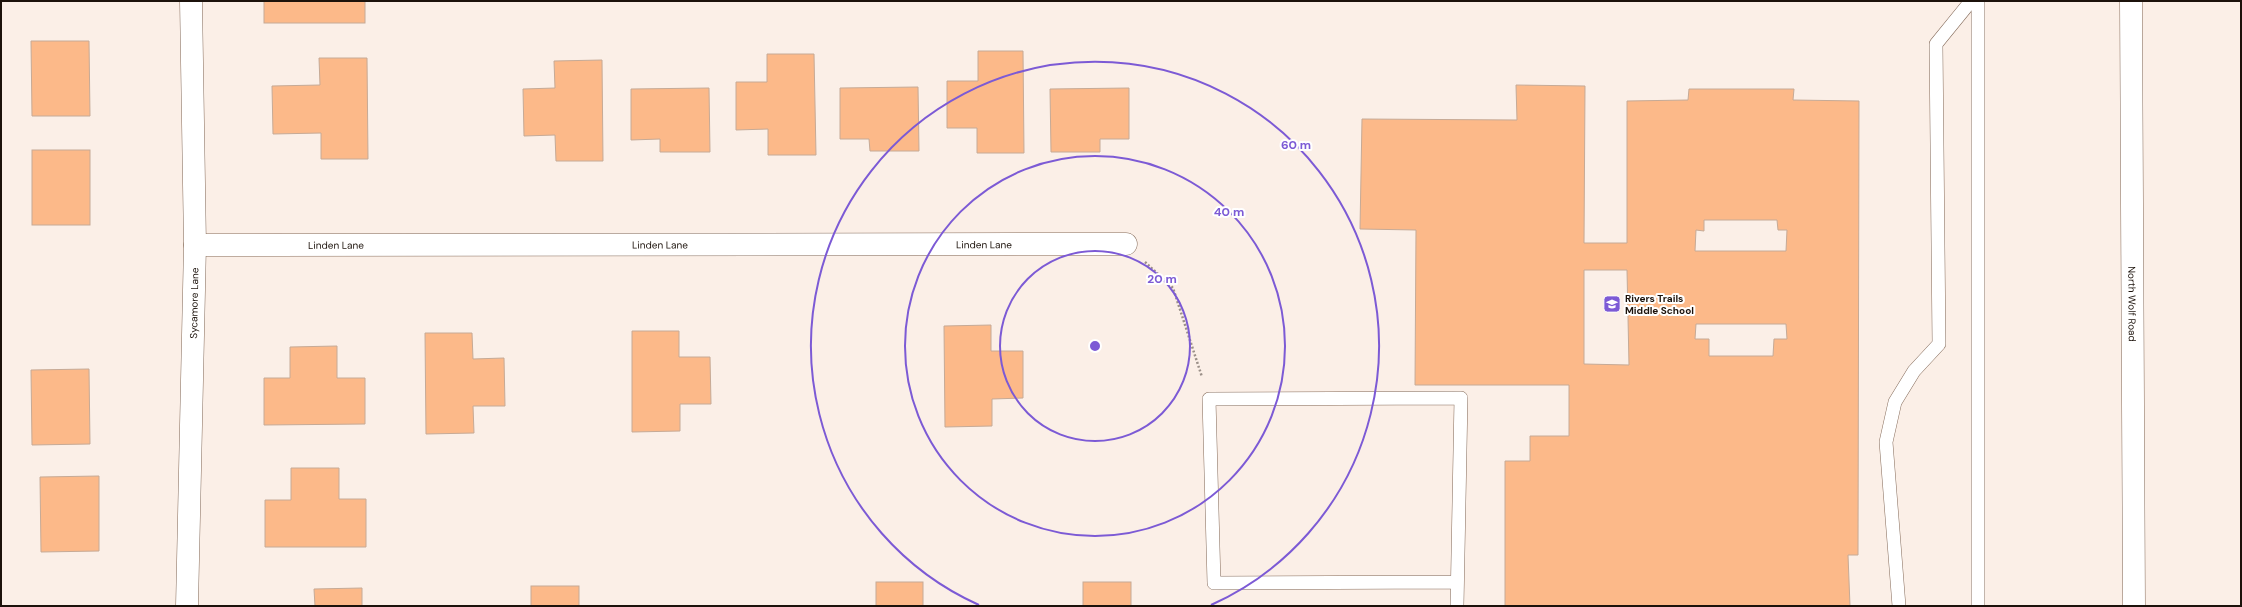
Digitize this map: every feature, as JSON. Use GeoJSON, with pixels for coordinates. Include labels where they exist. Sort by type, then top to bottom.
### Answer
{"type":"FeatureCollection","features":[{"type":"Feature","properties":{"kind":"street","name":"Sycamore Lane"},"geometry":{"type":"LineString","coordinates":[[187,606],[195,246],[191,1]]}},
{"type":"Feature","properties":{"kind":"street","name":"North Wolf Road"},"geometry":{"type":"LineString","coordinates":[[2131,1],[2134,606]]}},
{"type":"Feature","properties":{"kind":"street","name":"Linden Lane"},"geometry":{"type":"LineString","coordinates":[[195,246],[1126,244]]}},
{"type":"Feature","properties":{"kind":"lane"},"geometry":{"type":"LineString","coordinates":[[1899,606],[1886,442],[1894,402],[1914,371],[1939,344],[1936,44],[1971,1]]}},
{"type":"Feature","properties":{"kind":"lane"},"geometry":{"type":"LineString","coordinates":[[1978,1],[1978,606]]}},
{"type":"Feature","properties":{"kind":"lane"},"geometry":{"type":"LineString","coordinates":[[1457,582],[1214,584],[1209,399],[1461,398],[1457,606]]}},
{"type":"Feature","properties":{"kind":"path"},"geometry":{"type":"LineString","coordinates":[[1126,244],[1173,288],[1209,399]]}},
{"type":"Feature","properties":{"kind":"building"},"geometry":{"type":"Polygon","coordinates":[[[264,1],[365,1],[365,23],[264,23],[264,1]]]}},
{"type":"Feature","properties":{"kind":"building"},"geometry":{"type":"Polygon","coordinates":[[[31,41],[89,41],[90,116],[32,116],[31,41]]]}},
{"type":"Feature","properties":{"kind":"building"},"geometry":{"type":"Polygon","coordinates":[[[978,51],[1023,51],[1024,153],[977,153],[977,128],[947,128],[947,81],[978,81],[978,51]]]}},
{"type":"Feature","properties":{"kind":"building"},"geometry":{"type":"Polygon","coordinates":[[[767,54],[814,54],[816,155],[768,155],[768,129],[736,130],[736,82],[767,82],[767,54]]]}},
{"type":"Feature","properties":{"kind":"building"},"geometry":{"type":"Polygon","coordinates":[[[319,58],[367,58],[368,159],[321,159],[321,133],[273,134],[272,86],[320,85],[319,58]]]}},
{"type":"Feature","properties":{"kind":"building"},"geometry":{"type":"Polygon","coordinates":[[[602,60],[603,161],[556,161],[555,135],[524,136],[523,89],[555,88],[554,61],[602,60]]]}},
{"type":"Feature","properties":{"kind":"building"},"geometry":{"type":"Polygon","coordinates":[[[1516,85],[1585,86],[1584,243],[1627,243],[1627,101],[1688,100],[1689,89],[1794,89],[1793,100],[1859,101],[1858,555],[1848,555],[1850,606],[1505,606],[1505,461],[1530,461],[1530,436],[1569,436],[1569,385],[1415,385],[1416,230],[1360,229],[1362,119],[1517,120],[1516,85]],[[1704,220],[1704,231],[1696,230],[1695,251],[1786,251],[1787,230],[1778,230],[1777,220],[1704,220]],[[1584,270],[1584,364],[1629,365],[1627,270],[1584,270]],[[1696,324],[1695,339],[1709,339],[1709,356],[1773,356],[1774,339],[1787,339],[1786,324],[1696,324]]]}},
{"type":"Feature","properties":{"kind":"building"},"geometry":{"type":"Polygon","coordinates":[[[918,87],[919,151],[870,151],[869,139],[840,139],[840,88],[918,87]]]}},
{"type":"Feature","properties":{"kind":"building"},"geometry":{"type":"Polygon","coordinates":[[[709,88],[710,152],[660,152],[660,139],[631,140],[631,89],[709,88]]]}},
{"type":"Feature","properties":{"kind":"building"},"geometry":{"type":"Polygon","coordinates":[[[1129,88],[1129,139],[1100,139],[1100,152],[1051,152],[1050,89],[1129,88]]]}},
{"type":"Feature","properties":{"kind":"building"},"geometry":{"type":"Polygon","coordinates":[[[32,150],[90,150],[90,225],[32,225],[32,150]]]}},
{"type":"Feature","properties":{"kind":"building"},"geometry":{"type":"Polygon","coordinates":[[[991,325],[991,351],[1023,351],[1023,398],[992,399],[992,426],[945,427],[944,326],[991,325]]]}},
{"type":"Feature","properties":{"kind":"building"},"geometry":{"type":"Polygon","coordinates":[[[632,331],[679,331],[679,357],[710,357],[711,404],[680,404],[680,431],[632,432],[632,331]]]}},
{"type":"Feature","properties":{"kind":"building"},"geometry":{"type":"Polygon","coordinates":[[[425,333],[472,333],[473,359],[504,358],[505,406],[473,406],[474,433],[426,434],[425,333]]]}},
{"type":"Feature","properties":{"kind":"building"},"geometry":{"type":"Polygon","coordinates":[[[337,346],[337,378],[365,378],[365,424],[264,425],[264,378],[290,378],[290,347],[337,346]]]}},
{"type":"Feature","properties":{"kind":"building"},"geometry":{"type":"Polygon","coordinates":[[[89,369],[90,444],[32,445],[31,370],[89,369]]]}},
{"type":"Feature","properties":{"kind":"building"},"geometry":{"type":"Polygon","coordinates":[[[291,468],[339,468],[339,499],[366,499],[366,547],[265,547],[265,500],[291,500],[291,468]]]}},
{"type":"Feature","properties":{"kind":"building"},"geometry":{"type":"Polygon","coordinates":[[[99,476],[99,551],[41,552],[40,477],[99,476]]]}},
{"type":"Feature","properties":{"kind":"building"},"geometry":{"type":"Polygon","coordinates":[[[876,582],[923,582],[923,606],[876,606],[876,582]]]}},
{"type":"Feature","properties":{"kind":"building"},"geometry":{"type":"Polygon","coordinates":[[[1083,582],[1131,582],[1131,606],[1083,606],[1083,582]]]}},
{"type":"Feature","properties":{"kind":"building"},"geometry":{"type":"Polygon","coordinates":[[[531,586],[579,586],[579,606],[531,606],[531,586]]]}},
{"type":"Feature","properties":{"kind":"building"},"geometry":{"type":"Polygon","coordinates":[[[362,588],[362,606],[315,606],[314,589],[362,588]]]}},
{"type":"Feature","properties":{"kind":"place","name":"Rivers Trails Middle School"},"geometry":{"type":"Point","coordinates":[1612,304]}}]}
